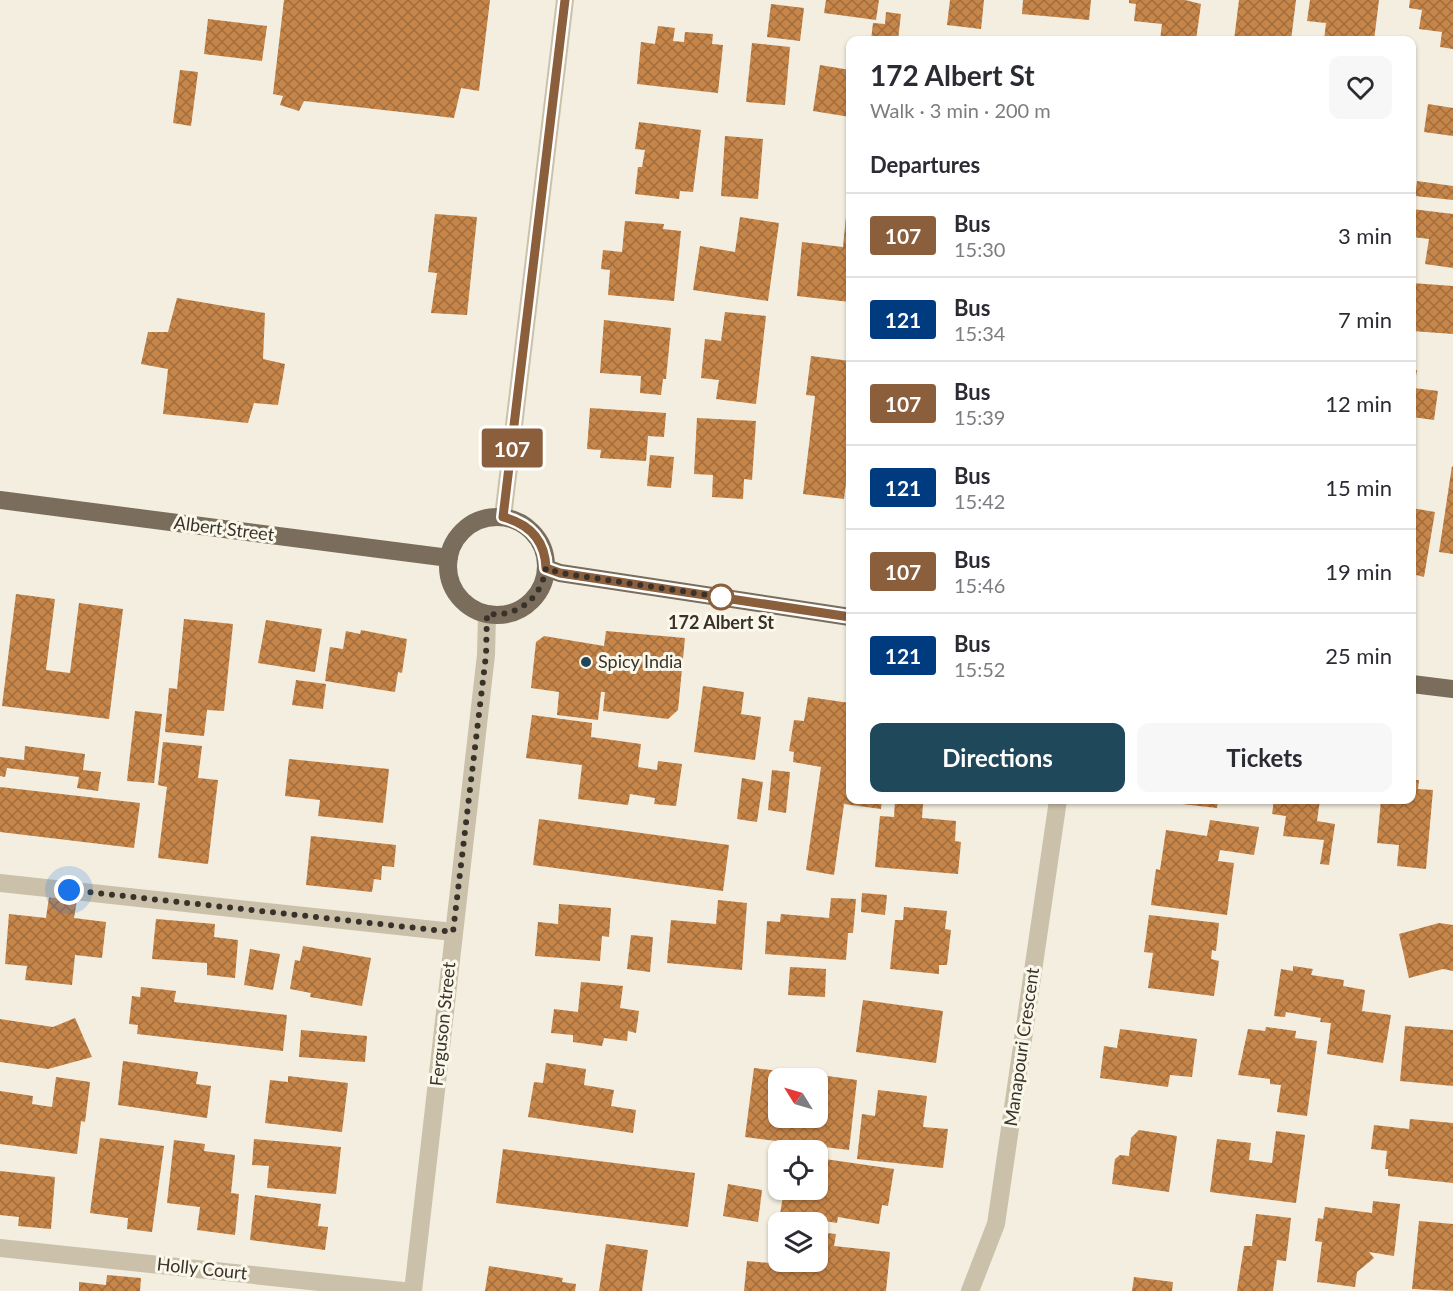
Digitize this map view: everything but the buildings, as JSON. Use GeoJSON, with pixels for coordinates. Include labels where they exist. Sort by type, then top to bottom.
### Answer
{"type":"FeatureCollection","features":[{"type":"Feature","properties":{"kind":"main road","name":"Albert Street"},"geometry":{"type":"LineString","coordinates":[[0,500],[448,558]]}},
{"type":"Feature","properties":{"kind":"main road"},"geometry":{"type":"LineString","coordinates":[[503,517],[531,530],[543,548],[546,568],[539,591],[526,605],[510,613],[487,614],[476,611],[459,598],[449,579],[448,558],[452,547],[464,530],[482,519],[503,517]]}},
{"type":"Feature","properties":{"kind":"main road"},"geometry":{"type":"LineString","coordinates":[[546,568],[560,573],[846,616]]}},
{"type":"Feature","properties":{"kind":"main road"},"geometry":{"type":"LineString","coordinates":[[1416,684],[1453,689]]}},
{"type":"Feature","properties":{"kind":"street"},"geometry":{"type":"LineString","coordinates":[[503,517],[564,0]]}},
{"type":"Feature","properties":{"kind":"street","name":"Ferguson Street"},"geometry":{"type":"LineString","coordinates":[[413,1291],[486,655],[487,614]]}},
{"type":"Feature","properties":{"kind":"street","name":"Manapouri Crescent"},"geometry":{"type":"LineString","coordinates":[[970,1291],[996,1224],[1057,804]]}},
{"type":"Feature","properties":{"kind":"street"},"geometry":{"type":"LineString","coordinates":[[0,883],[453,932]]}},
{"type":"Feature","properties":{"kind":"street","name":"Holly Court"},"geometry":{"type":"LineString","coordinates":[[0,1248],[403,1291]]}},
{"type":"Feature","properties":{"kind":"bus line","name":"107"},"geometry":{"type":"LineString","coordinates":[[565,0],[503,517],[514,519],[531,530],[543,548],[546,568],[560,573],[846,616]]}},
{"type":"Feature","properties":{"kind":"place","name":"172 Albert St"},"geometry":{"type":"Point","coordinates":[721,597]}},
{"type":"Feature","properties":{"kind":"place","name":"Spicy India"},"geometry":{"type":"Point","coordinates":[586,662]}},
{"type":"Feature","properties":{"kind":"route"},"geometry":{"type":"LineString","coordinates":[[69,890],[453,932],[486,655],[487,614],[499,615],[521,609],[539,591],[546,568],[560,573],[721,597]]}}]}
